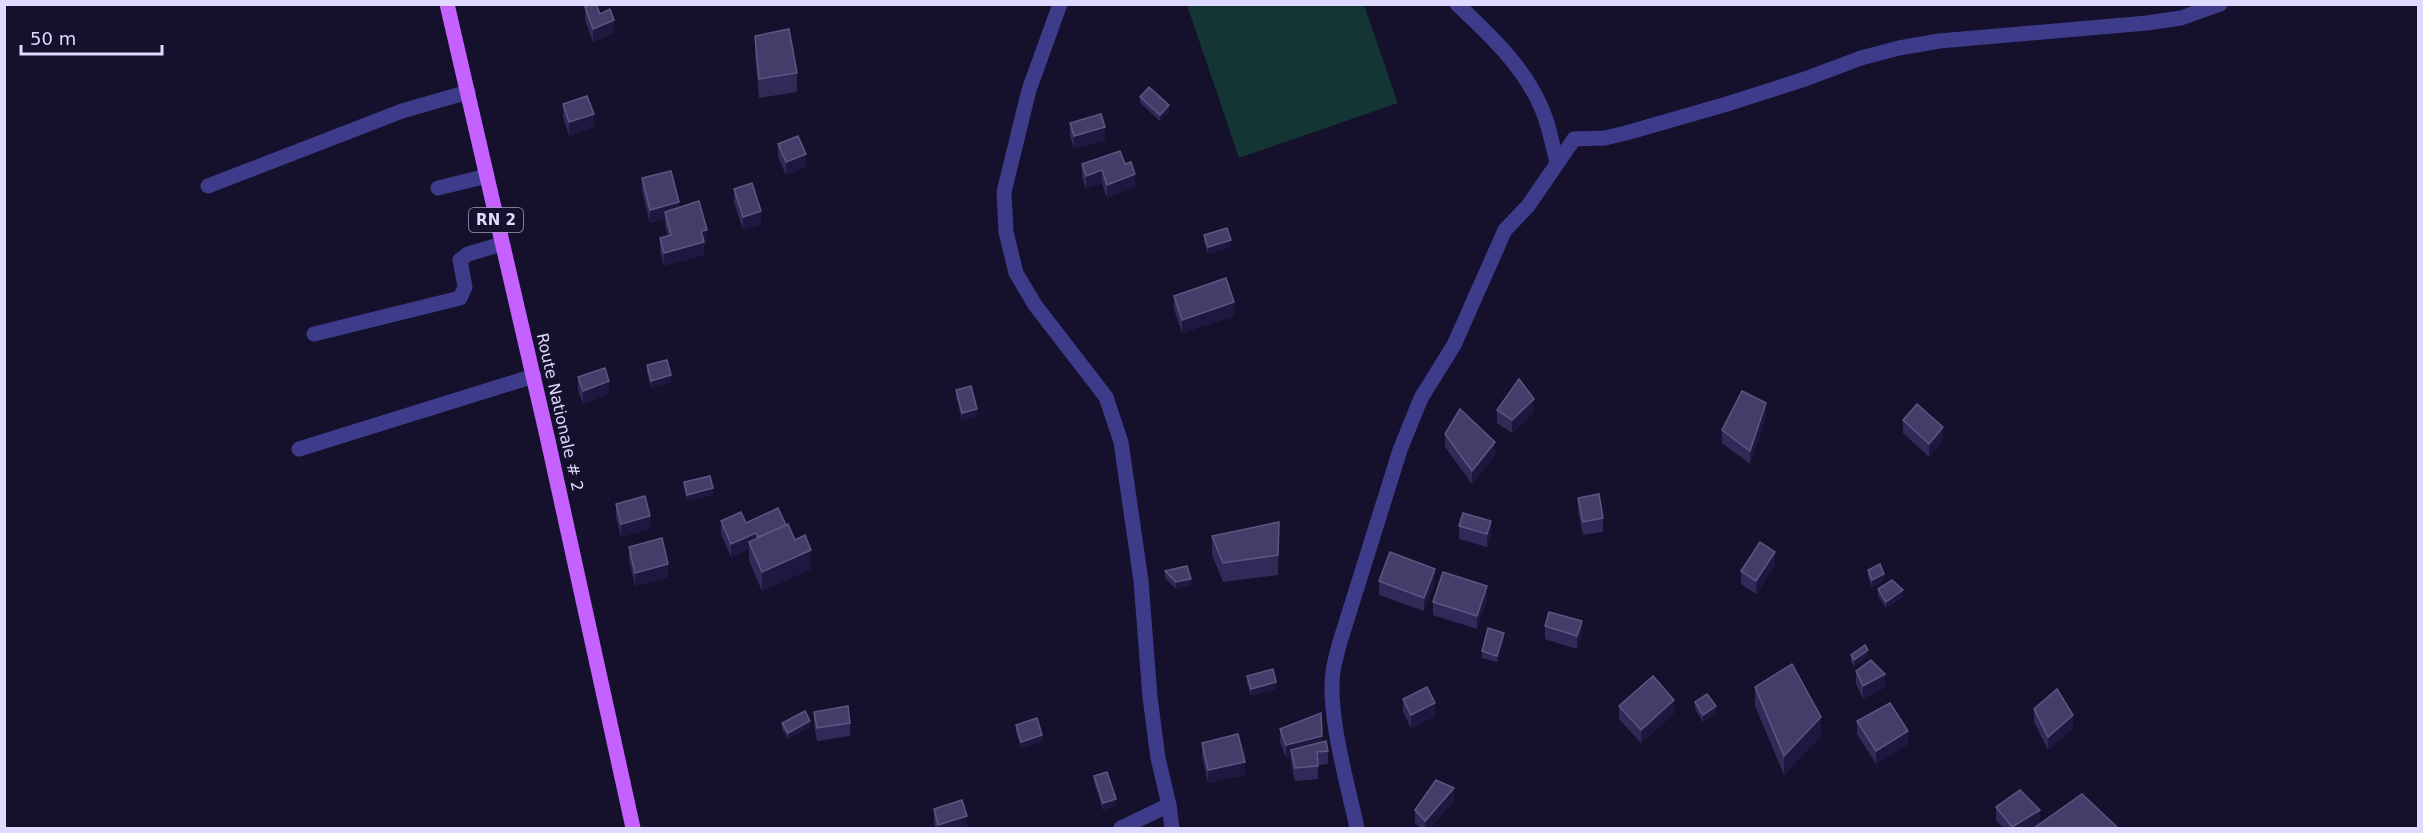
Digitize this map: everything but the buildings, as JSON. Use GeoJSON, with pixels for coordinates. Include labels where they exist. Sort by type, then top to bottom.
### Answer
{"type":"FeatureCollection","features":[{"type":"Feature","properties":{"kind":"main road","name":"Route Nationale # 2"},"geometry":{"type":"LineString","coordinates":[[447,4],[534,376],[633,828]]}},
{"type":"Feature","properties":{"kind":"street"},"geometry":{"type":"LineString","coordinates":[[1060,4],[1029,90],[1004,192],[1006,232],[1016,273],[1035,304],[1106,397],[1121,442],[1141,581],[1150,697],[1158,758],[1172,828]]}},
{"type":"Feature","properties":{"kind":"street"},"geometry":{"type":"LineString","coordinates":[[1457,4],[1495,39],[1536,98],[1545,116],[1557,162]]}},
{"type":"Feature","properties":{"kind":"street"},"geometry":{"type":"LineString","coordinates":[[1357,828],[1332,698],[1333,674],[1339,645],[1400,450],[1421,398],[1454,345],[1505,230],[1528,206],[1574,139],[1605,138],[1626,133],[1899,48],[1939,41],[2147,23],[2181,18],[2220,4]]}},
{"type":"Feature","properties":{"kind":"street"},"geometry":{"type":"LineString","coordinates":[[208,186],[402,111],[468,92]]}},
{"type":"Feature","properties":{"kind":"street"},"geometry":{"type":"LineString","coordinates":[[438,188],[487,176]]}},
{"type":"Feature","properties":{"kind":"street"},"geometry":{"type":"LineString","coordinates":[[314,334],[460,298],[465,287],[460,260],[468,254],[502,244]]}},
{"type":"Feature","properties":{"kind":"street"},"geometry":{"type":"LineString","coordinates":[[299,449],[534,376]]}},
{"type":"Feature","properties":{"kind":"street"},"geometry":{"type":"LineString","coordinates":[[1121,828],[1169,805]]}},
{"type":"Feature","properties":{"kind":"green space"},"geometry":{"type":"Polygon","coordinates":[[[1187,5],[1364,5],[1398,103],[1239,158],[1187,5]]]}}]}
